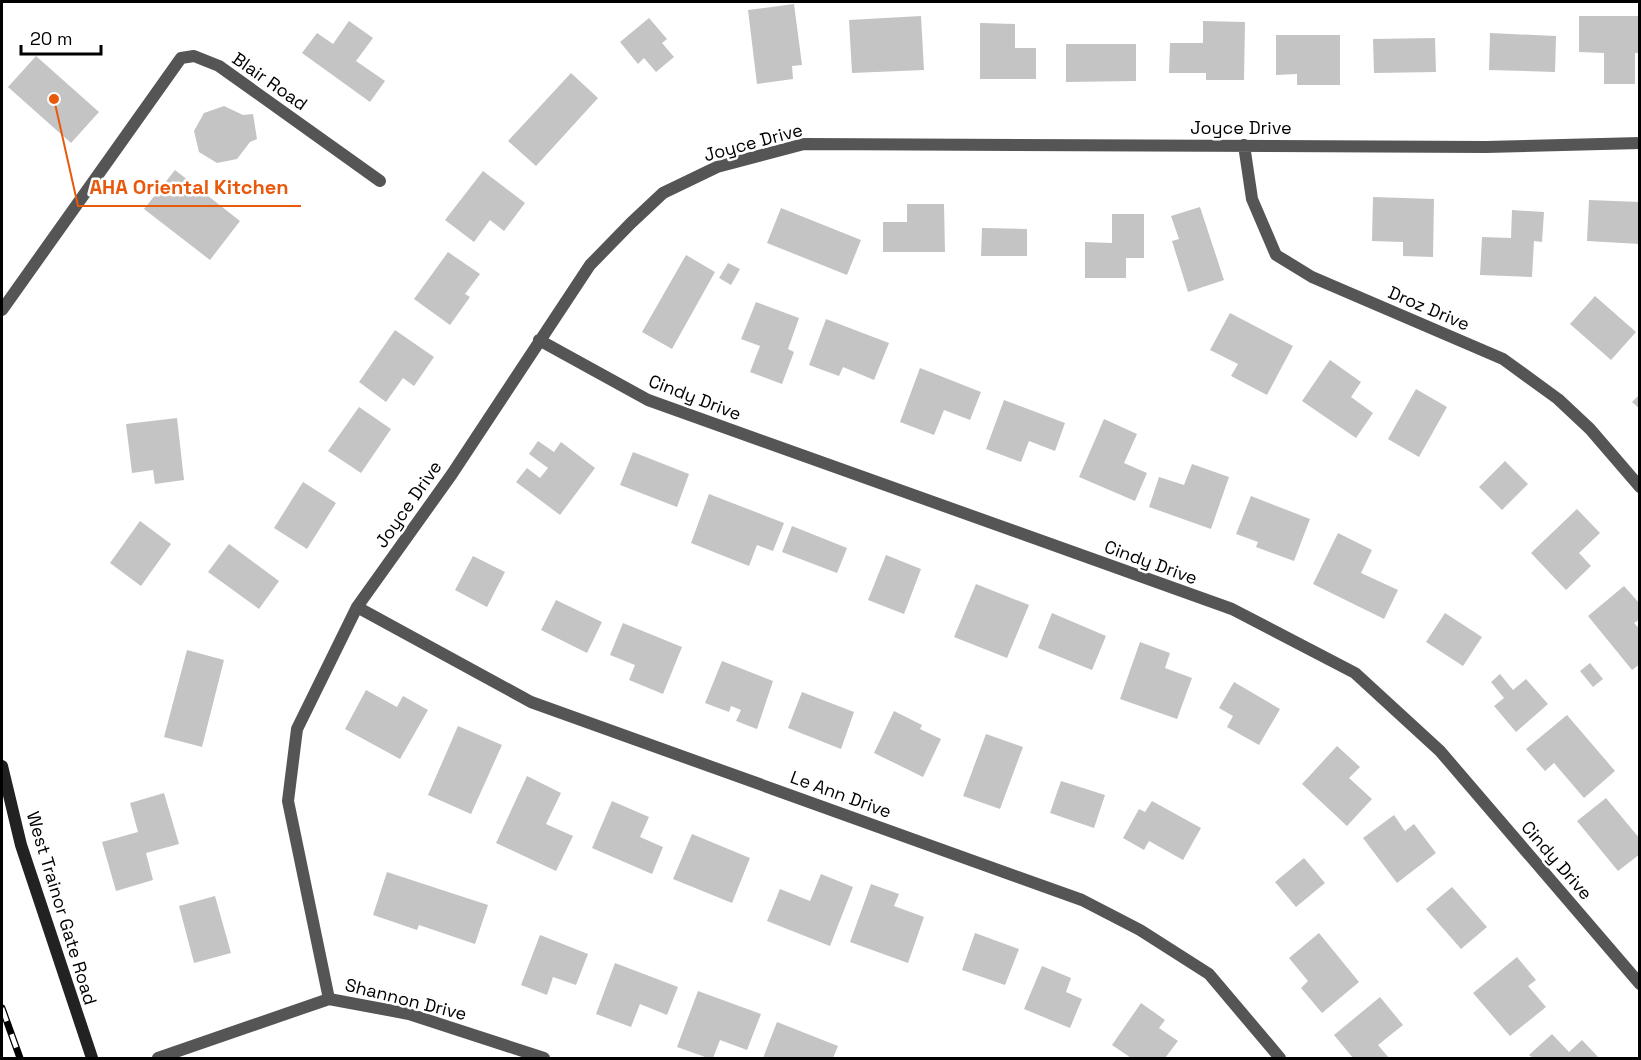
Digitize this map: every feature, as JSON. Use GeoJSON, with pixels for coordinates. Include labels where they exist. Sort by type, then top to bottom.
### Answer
{"type":"FeatureCollection","features":[{"type":"Feature","properties":{"kind":"main road","name":"West Trainor Gate Road"},"geometry":{"type":"LineString","coordinates":[[2,766],[21,845],[92,1059]]}},
{"type":"Feature","properties":{"kind":"street","name":"Blair Road"},"geometry":{"type":"LineString","coordinates":[[2,310],[181,58],[194,56],[219,66],[380,181]]}},
{"type":"Feature","properties":{"kind":"street","name":"Joyce Drive"},"geometry":{"type":"LineString","coordinates":[[329,999],[298,862],[288,801],[297,729],[357,607],[452,474],[539,340],[590,266],[663,193],[717,167],[804,144],[1486,147],[1640,143]]}},
{"type":"Feature","properties":{"kind":"street","name":"Droz Drive"},"geometry":{"type":"LineString","coordinates":[[1244,145],[1252,199],[1276,255],[1312,277],[1503,359],[1558,399],[1590,429],[1640,487]]}},
{"type":"Feature","properties":{"kind":"street","name":"Cindy Drive"},"geometry":{"type":"LineString","coordinates":[[539,340],[648,400],[1232,609],[1355,673],[1440,751],[1640,984]]}},
{"type":"Feature","properties":{"kind":"street","name":"Le Ann Drive"},"geometry":{"type":"LineString","coordinates":[[357,607],[531,702],[1082,900],[1140,930],[1209,974],[1280,1059]]}},
{"type":"Feature","properties":{"kind":"street","name":"Shannon Drive"},"geometry":{"type":"LineString","coordinates":[[158,1059],[329,999],[409,1014],[544,1059]]}},
{"type":"Feature","properties":{"kind":"building"},"geometry":{"type":"Polygon","coordinates":[[[794,4],[802,65],[792,66],[793,79],[757,84],[748,10],[794,4]]]}},
{"type":"Feature","properties":{"kind":"building"},"geometry":{"type":"Polygon","coordinates":[[[921,16],[924,70],[852,73],[849,20],[921,16]]]}},
{"type":"Feature","properties":{"kind":"building"},"geometry":{"type":"Polygon","coordinates":[[[1579,16],[1640,16],[1640,53],[1635,53],[1635,84],[1604,84],[1604,53],[1579,52],[1579,16]]]}},
{"type":"Feature","properties":{"kind":"building"},"geometry":{"type":"Polygon","coordinates":[[[649,18],[667,39],[662,43],[674,57],[656,72],[644,58],[638,64],[620,42],[649,18]]]}},
{"type":"Feature","properties":{"kind":"building"},"geometry":{"type":"Polygon","coordinates":[[[349,21],[373,38],[356,61],[385,81],[370,102],[302,53],[317,33],[333,44],[349,21]]]}},
{"type":"Feature","properties":{"kind":"building"},"geometry":{"type":"Polygon","coordinates":[[[1203,21],[1245,22],[1244,80],[1206,80],[1206,73],[1169,73],[1170,43],[1203,43],[1203,21]]]}},
{"type":"Feature","properties":{"kind":"building"},"geometry":{"type":"Polygon","coordinates":[[[980,23],[1015,24],[1015,48],[1036,48],[1036,79],[980,79],[980,23]]]}},
{"type":"Feature","properties":{"kind":"building"},"geometry":{"type":"Polygon","coordinates":[[[1490,33],[1556,36],[1555,72],[1489,70],[1490,33]]]}},
{"type":"Feature","properties":{"kind":"building"},"geometry":{"type":"Polygon","coordinates":[[[1276,35],[1340,35],[1340,85],[1297,85],[1297,74],[1276,75],[1276,35]]]}},
{"type":"Feature","properties":{"kind":"building"},"geometry":{"type":"Polygon","coordinates":[[[1435,38],[1436,72],[1374,73],[1373,39],[1435,38]]]}},
{"type":"Feature","properties":{"kind":"building"},"geometry":{"type":"Polygon","coordinates":[[[1066,44],[1136,44],[1136,81],[1066,82],[1066,44]]]}},
{"type":"Feature","properties":{"kind":"building"},"geometry":{"type":"Polygon","coordinates":[[[36,56],[99,112],[71,143],[8,87],[36,56]]]}},
{"type":"Feature","properties":{"kind":"building"},"geometry":{"type":"Polygon","coordinates":[[[571,73],[598,98],[536,166],[508,141],[571,73]]]}},
{"type":"Feature","properties":{"kind":"building"},"geometry":{"type":"Polygon","coordinates":[[[224,106],[243,115],[253,114],[257,139],[250,142],[237,159],[217,163],[199,152],[194,131],[204,113],[224,106]]]}},
{"type":"Feature","properties":{"kind":"building"},"geometry":{"type":"Polygon","coordinates":[[[175,170],[240,221],[210,260],[144,209],[175,170]]]}},
{"type":"Feature","properties":{"kind":"building"},"geometry":{"type":"Polygon","coordinates":[[[483,171],[525,203],[504,231],[490,220],[474,242],[445,220],[483,171]]]}},
{"type":"Feature","properties":{"kind":"building"},"geometry":{"type":"Polygon","coordinates":[[[1373,197],[1434,199],[1433,257],[1403,256],[1403,242],[1372,241],[1373,197]]]}},
{"type":"Feature","properties":{"kind":"building"},"geometry":{"type":"Polygon","coordinates":[[[1589,200],[1640,202],[1640,244],[1587,241],[1589,200]]]}},
{"type":"Feature","properties":{"kind":"building"},"geometry":{"type":"Polygon","coordinates":[[[907,204],[944,204],[945,252],[883,252],[883,222],[907,222],[907,204]]]}},
{"type":"Feature","properties":{"kind":"building"},"geometry":{"type":"Polygon","coordinates":[[[1200,207],[1224,280],[1188,292],[1172,241],[1179,239],[1171,216],[1200,207]]]}},
{"type":"Feature","properties":{"kind":"building"},"geometry":{"type":"Polygon","coordinates":[[[781,208],[861,240],[847,275],[767,243],[781,208]]]}},
{"type":"Feature","properties":{"kind":"building"},"geometry":{"type":"Polygon","coordinates":[[[1512,210],[1544,212],[1542,242],[1534,241],[1532,277],[1480,275],[1482,237],[1511,238],[1512,210]]]}},
{"type":"Feature","properties":{"kind":"building"},"geometry":{"type":"Polygon","coordinates":[[[1112,214],[1144,214],[1144,258],[1126,258],[1126,278],[1085,278],[1085,242],[1112,243],[1112,214]]]}},
{"type":"Feature","properties":{"kind":"building"},"geometry":{"type":"Polygon","coordinates":[[[982,228],[1027,229],[1027,256],[981,256],[982,228]]]}},
{"type":"Feature","properties":{"kind":"building"},"geometry":{"type":"Polygon","coordinates":[[[448,252],[480,274],[465,294],[470,297],[450,325],[414,299],[448,252]]]}},
{"type":"Feature","properties":{"kind":"building"},"geometry":{"type":"Polygon","coordinates":[[[686,255],[715,272],[672,349],[642,332],[686,255]]]}},
{"type":"Feature","properties":{"kind":"building"},"geometry":{"type":"Polygon","coordinates":[[[728,263],[740,269],[731,285],[719,278],[728,263]]]}},
{"type":"Feature","properties":{"kind":"building"},"geometry":{"type":"Polygon","coordinates":[[[1595,296],[1636,332],[1611,360],[1570,324],[1595,296]]]}},
{"type":"Feature","properties":{"kind":"building"},"geometry":{"type":"Polygon","coordinates":[[[756,302],[799,318],[788,349],[794,352],[782,384],[750,372],[760,346],[741,339],[756,302]]]}},
{"type":"Feature","properties":{"kind":"building"},"geometry":{"type":"Polygon","coordinates":[[[1230,313],[1293,346],[1267,395],[1231,376],[1238,364],[1210,350],[1230,313]]]}},
{"type":"Feature","properties":{"kind":"building"},"geometry":{"type":"Polygon","coordinates":[[[826,319],[889,343],[874,380],[843,367],[839,376],[809,365],[826,319]]]}},
{"type":"Feature","properties":{"kind":"building"},"geometry":{"type":"Polygon","coordinates":[[[395,330],[434,357],[414,386],[403,378],[386,402],[359,382],[395,330]]]}},
{"type":"Feature","properties":{"kind":"building"},"geometry":{"type":"Polygon","coordinates":[[[1330,360],[1361,382],[1351,397],[1373,413],[1356,438],[1302,401],[1330,360]]]}},
{"type":"Feature","properties":{"kind":"building"},"geometry":{"type":"Polygon","coordinates":[[[920,368],[981,392],[970,420],[944,410],[934,435],[900,422],[920,368]]]}},
{"type":"Feature","properties":{"kind":"building"},"geometry":{"type":"Polygon","coordinates":[[[1416,389],[1447,407],[1419,457],[1388,439],[1416,389]]]}},
{"type":"Feature","properties":{"kind":"building"},"geometry":{"type":"Polygon","coordinates":[[[1640,394],[1640,409],[1632,402],[1640,394]]]}},
{"type":"Feature","properties":{"kind":"building"},"geometry":{"type":"Polygon","coordinates":[[[1004,400],[1065,423],[1055,451],[1029,441],[1021,462],[986,449],[1004,400]]]}},
{"type":"Feature","properties":{"kind":"building"},"geometry":{"type":"Polygon","coordinates":[[[359,407],[391,429],[361,473],[328,451],[359,407]]]}},
{"type":"Feature","properties":{"kind":"building"},"geometry":{"type":"Polygon","coordinates":[[[177,418],[184,480],[155,484],[153,470],[132,473],[126,424],[177,418]]]}},
{"type":"Feature","properties":{"kind":"building"},"geometry":{"type":"Polygon","coordinates":[[[1104,419],[1137,434],[1124,463],[1147,473],[1135,501],[1079,477],[1104,419]]]}},
{"type":"Feature","properties":{"kind":"building"},"geometry":{"type":"Polygon","coordinates":[[[538,441],[554,452],[561,442],[595,468],[560,515],[516,482],[527,468],[540,478],[548,468],[529,454],[538,441]]]}},
{"type":"Feature","properties":{"kind":"building"},"geometry":{"type":"Polygon","coordinates":[[[633,452],[689,474],[677,507],[620,485],[633,452]]]}},
{"type":"Feature","properties":{"kind":"building"},"geometry":{"type":"Polygon","coordinates":[[[1505,461],[1528,484],[1502,510],[1479,487],[1505,461]]]}},
{"type":"Feature","properties":{"kind":"building"},"geometry":{"type":"Polygon","coordinates":[[[1192,464],[1229,477],[1211,529],[1149,507],[1159,477],[1184,485],[1192,464]]]}},
{"type":"Feature","properties":{"kind":"building"},"geometry":{"type":"Polygon","coordinates":[[[303,482],[336,503],[307,549],[274,528],[303,482]]]}},
{"type":"Feature","properties":{"kind":"building"},"geometry":{"type":"Polygon","coordinates":[[[709,494],[784,523],[773,551],[757,545],[749,566],[691,543],[709,494]]]}},
{"type":"Feature","properties":{"kind":"building"},"geometry":{"type":"Polygon","coordinates":[[[1251,496],[1310,519],[1294,561],[1256,547],[1258,542],[1236,534],[1251,496]]]}},
{"type":"Feature","properties":{"kind":"building"},"geometry":{"type":"Polygon","coordinates":[[[1577,509],[1600,533],[1579,553],[1591,566],[1566,590],[1531,553],[1577,509]]]}},
{"type":"Feature","properties":{"kind":"building"},"geometry":{"type":"Polygon","coordinates":[[[140,521],[171,544],[141,586],[110,563],[140,521]]]}},
{"type":"Feature","properties":{"kind":"building"},"geometry":{"type":"Polygon","coordinates":[[[792,526],[847,548],[837,573],[782,552],[792,526]]]}},
{"type":"Feature","properties":{"kind":"building"},"geometry":{"type":"Polygon","coordinates":[[[1338,533],[1372,550],[1361,573],[1398,590],[1384,619],[1313,584],[1338,533]]]}},
{"type":"Feature","properties":{"kind":"building"},"geometry":{"type":"Polygon","coordinates":[[[229,544],[279,581],[259,609],[208,572],[229,544]]]}},
{"type":"Feature","properties":{"kind":"building"},"geometry":{"type":"Polygon","coordinates":[[[886,555],[921,569],[904,614],[868,600],[886,555]]]}},
{"type":"Feature","properties":{"kind":"building"},"geometry":{"type":"Polygon","coordinates":[[[473,556],[505,572],[487,607],[455,590],[473,556]]]}},
{"type":"Feature","properties":{"kind":"building"},"geometry":{"type":"Polygon","coordinates":[[[976,584],[1029,605],[1007,658],[954,637],[976,584]]]}},
{"type":"Feature","properties":{"kind":"building"},"geometry":{"type":"Polygon","coordinates":[[[1624,586],[1640,604],[1640,619],[1634,623],[1640,629],[1640,664],[1632,670],[1588,616],[1624,586]]]}},
{"type":"Feature","properties":{"kind":"building"},"geometry":{"type":"Polygon","coordinates":[[[556,600],[602,622],[587,653],[541,630],[556,600]]]}},
{"type":"Feature","properties":{"kind":"building"},"geometry":{"type":"Polygon","coordinates":[[[1052,613],[1106,636],[1092,670],[1038,648],[1052,613]]]}},
{"type":"Feature","properties":{"kind":"building"},"geometry":{"type":"Polygon","coordinates":[[[1445,613],[1482,637],[1463,666],[1426,642],[1445,613]]]}},
{"type":"Feature","properties":{"kind":"building"},"geometry":{"type":"Polygon","coordinates":[[[623,623],[682,647],[663,694],[629,680],[635,665],[610,655],[623,623]]]}},
{"type":"Feature","properties":{"kind":"building"},"geometry":{"type":"Polygon","coordinates":[[[1140,642],[1170,653],[1165,668],[1192,678],[1177,719],[1120,699],[1140,642]]]}},
{"type":"Feature","properties":{"kind":"building"},"geometry":{"type":"Polygon","coordinates":[[[187,650],[224,660],[202,747],[164,737],[187,650]]]}},
{"type":"Feature","properties":{"kind":"building"},"geometry":{"type":"Polygon","coordinates":[[[722,661],[773,681],[757,729],[736,721],[741,710],[731,706],[729,712],[705,703],[722,661]]]}},
{"type":"Feature","properties":{"kind":"building"},"geometry":{"type":"Polygon","coordinates":[[[1590,663],[1603,679],[1593,687],[1580,671],[1590,663]]]}},
{"type":"Feature","properties":{"kind":"building"},"geometry":{"type":"Polygon","coordinates":[[[1500,674],[1513,690],[1526,679],[1548,704],[1516,732],[1494,706],[1504,698],[1491,682],[1500,674]]]}},
{"type":"Feature","properties":{"kind":"building"},"geometry":{"type":"Polygon","coordinates":[[[1234,682],[1280,709],[1259,745],[1227,727],[1233,716],[1219,708],[1234,682]]]}},
{"type":"Feature","properties":{"kind":"building"},"geometry":{"type":"Polygon","coordinates":[[[366,690],[397,707],[403,696],[428,710],[400,759],[345,729],[366,690]]]}},
{"type":"Feature","properties":{"kind":"building"},"geometry":{"type":"Polygon","coordinates":[[[802,692],[854,712],[841,749],[788,728],[802,692]]]}},
{"type":"Feature","properties":{"kind":"building"},"geometry":{"type":"Polygon","coordinates":[[[894,711],[922,725],[920,729],[941,739],[923,777],[874,753],[894,711]]]}},
{"type":"Feature","properties":{"kind":"building"},"geometry":{"type":"Polygon","coordinates":[[[1567,715],[1615,771],[1584,798],[1554,763],[1545,771],[1526,749],[1567,715]]]}},
{"type":"Feature","properties":{"kind":"building"},"geometry":{"type":"Polygon","coordinates":[[[458,726],[502,745],[471,814],[428,795],[458,726]]]}},
{"type":"Feature","properties":{"kind":"building"},"geometry":{"type":"Polygon","coordinates":[[[986,734],[1023,747],[1000,809],[963,796],[986,734]]]}},
{"type":"Feature","properties":{"kind":"building"},"geometry":{"type":"Polygon","coordinates":[[[1337,746],[1360,767],[1349,778],[1372,799],[1347,826],[1302,784],[1337,746]]]}},
{"type":"Feature","properties":{"kind":"building"},"geometry":{"type":"Polygon","coordinates":[[[527,776],[561,793],[546,824],[573,836],[556,871],[496,843],[527,776]]]}},
{"type":"Feature","properties":{"kind":"building"},"geometry":{"type":"Polygon","coordinates":[[[1061,781],[1105,795],[1094,828],[1050,813],[1061,781]]]}},
{"type":"Feature","properties":{"kind":"building"},"geometry":{"type":"Polygon","coordinates":[[[164,793],[179,844],[146,853],[153,880],[116,891],[102,842],[138,832],[130,803],[164,793]]]}},
{"type":"Feature","properties":{"kind":"building"},"geometry":{"type":"Polygon","coordinates":[[[1606,798],[1640,839],[1640,854],[1618,871],[1577,821],[1606,798]]]}},
{"type":"Feature","properties":{"kind":"building"},"geometry":{"type":"Polygon","coordinates":[[[612,801],[649,817],[640,837],[663,847],[652,874],[592,848],[612,801]]]}},
{"type":"Feature","properties":{"kind":"building"},"geometry":{"type":"Polygon","coordinates":[[[1152,801],[1201,828],[1183,860],[1149,841],[1144,850],[1123,838],[1139,809],[1145,812],[1152,801]]]}},
{"type":"Feature","properties":{"kind":"building"},"geometry":{"type":"Polygon","coordinates":[[[1394,815],[1405,831],[1414,824],[1436,853],[1397,883],[1363,838],[1394,815]]]}},
{"type":"Feature","properties":{"kind":"building"},"geometry":{"type":"Polygon","coordinates":[[[692,834],[750,858],[732,903],[673,879],[692,834]]]}},
{"type":"Feature","properties":{"kind":"building"},"geometry":{"type":"Polygon","coordinates":[[[1304,858],[1325,883],[1296,907],[1275,882],[1304,858]]]}},
{"type":"Feature","properties":{"kind":"building"},"geometry":{"type":"Polygon","coordinates":[[[387,872],[488,905],[475,944],[419,925],[417,930],[373,915],[387,872]]]}},
{"type":"Feature","properties":{"kind":"building"},"geometry":{"type":"Polygon","coordinates":[[[821,874],[853,887],[830,946],[767,921],[780,889],[810,901],[821,874]]]}},
{"type":"Feature","properties":{"kind":"building"},"geometry":{"type":"Polygon","coordinates":[[[871,884],[899,894],[894,906],[924,917],[908,963],[850,942],[871,884]]]}},
{"type":"Feature","properties":{"kind":"building"},"geometry":{"type":"Polygon","coordinates":[[[1452,887],[1487,927],[1461,949],[1426,909],[1452,887]]]}},
{"type":"Feature","properties":{"kind":"building"},"geometry":{"type":"Polygon","coordinates":[[[215,896],[231,953],[194,963],[179,906],[215,896]]]}},
{"type":"Feature","properties":{"kind":"building"},"geometry":{"type":"Polygon","coordinates":[[[975,933],[1019,949],[1005,985],[962,970],[975,933]]]}},
{"type":"Feature","properties":{"kind":"building"},"geometry":{"type":"Polygon","coordinates":[[[1319,933],[1359,982],[1322,1013],[1301,988],[1308,981],[1289,958],[1319,933]]]}},
{"type":"Feature","properties":{"kind":"building"},"geometry":{"type":"Polygon","coordinates":[[[540,935],[588,954],[576,985],[553,977],[547,995],[521,985],[540,935]]]}},
{"type":"Feature","properties":{"kind":"building"},"geometry":{"type":"Polygon","coordinates":[[[1517,957],[1536,980],[1528,986],[1546,1007],[1510,1036],[1473,993],[1517,957]]]}},
{"type":"Feature","properties":{"kind":"building"},"geometry":{"type":"Polygon","coordinates":[[[615,963],[678,987],[667,1015],[640,1004],[631,1027],[596,1014],[615,963]]]}},
{"type":"Feature","properties":{"kind":"building"},"geometry":{"type":"Polygon","coordinates":[[[1042,966],[1071,978],[1066,992],[1082,999],[1070,1028],[1024,1009],[1042,966]]]}},
{"type":"Feature","properties":{"kind":"building"},"geometry":{"type":"Polygon","coordinates":[[[698,991],[761,1014],[747,1050],[720,1040],[713,1058],[708,1058],[677,1047],[698,991]]]}},
{"type":"Feature","properties":{"kind":"building"},"geometry":{"type":"Polygon","coordinates":[[[1380,997],[1403,1025],[1378,1045],[1389,1058],[1353,1058],[1334,1035],[1380,997]]]}},
{"type":"Feature","properties":{"kind":"building"},"geometry":{"type":"Polygon","coordinates":[[[1141,1003],[1165,1020],[1159,1028],[1178,1041],[1165,1058],[1131,1058],[1112,1045],[1141,1003]]]}},
{"type":"Feature","properties":{"kind":"building"},"geometry":{"type":"Polygon","coordinates":[[[777,1022],[838,1046],[833,1058],[763,1058],[777,1022]]]}},
{"type":"Feature","properties":{"kind":"building"},"geometry":{"type":"Polygon","coordinates":[[[1552,1034],[1569,1052],[1582,1040],[1599,1058],[1533,1058],[1529,1055],[1552,1034]]]}},
{"type":"Feature","properties":{"kind":"railway"},"geometry":{"type":"LineString","coordinates":[[2,1008],[20,1058]]}},
{"type":"Feature","properties":{"kind":"place","name":"AHA Oriental Kitchen"},"geometry":{"type":"Point","coordinates":[54,99]}}]}
